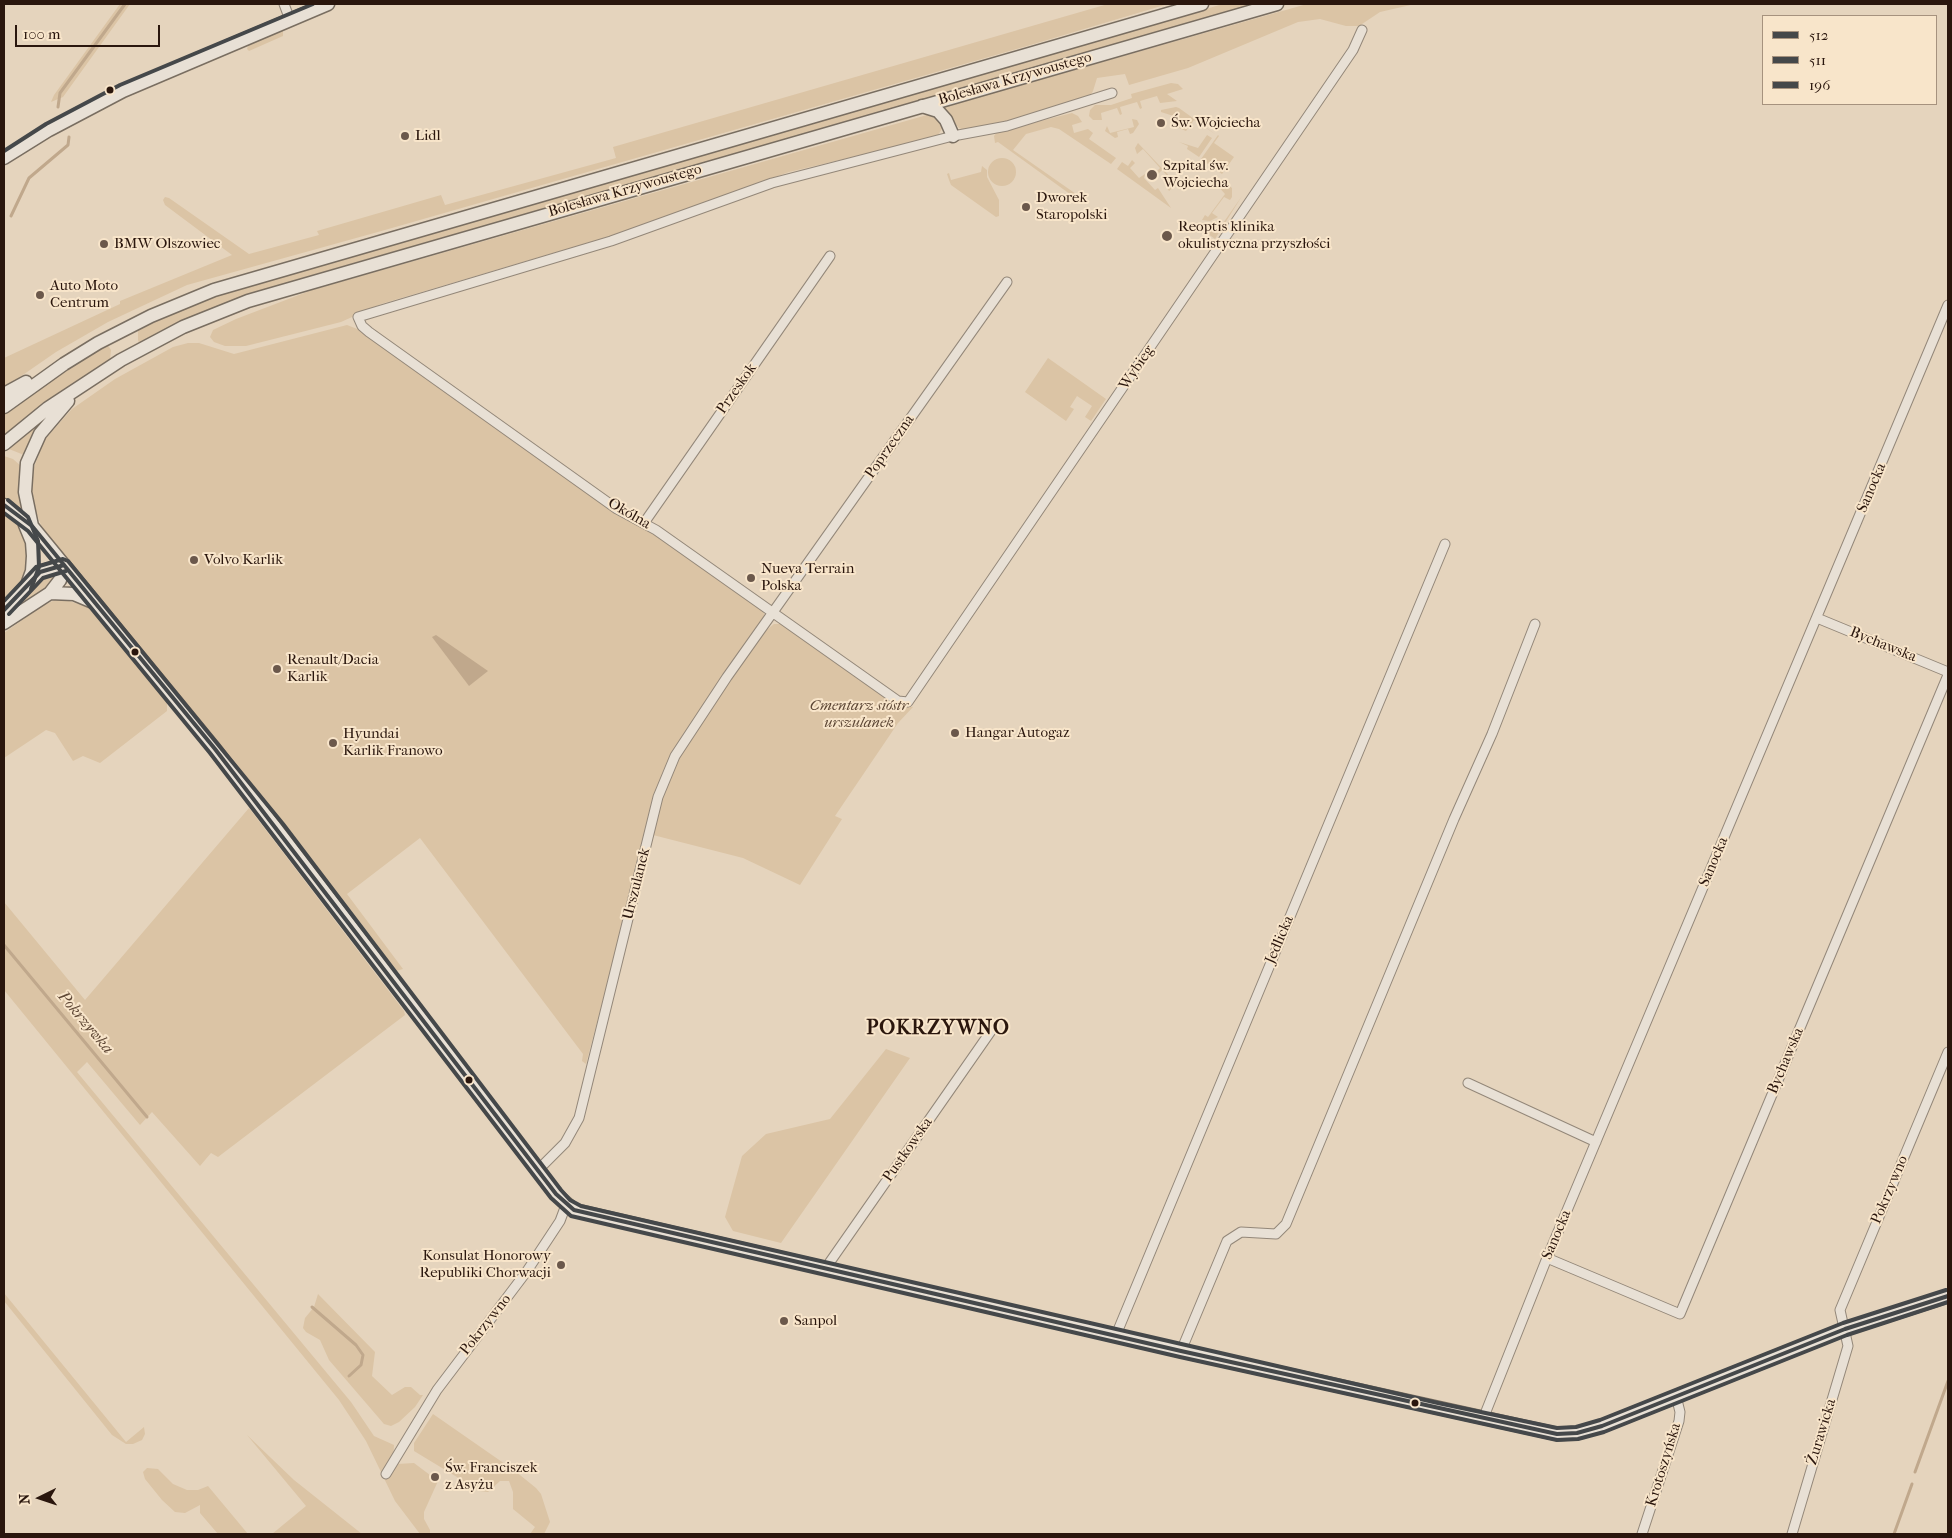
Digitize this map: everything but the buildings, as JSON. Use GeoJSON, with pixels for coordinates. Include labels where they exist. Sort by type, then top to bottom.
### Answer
{"type":"FeatureCollection","features":[{"type":"Feature","properties":{"kind":"main road"},"geometry":{"type":"LineString","coordinates":[[4,158],[113,96],[328,4]]}},
{"type":"Feature","properties":{"kind":"main road","name":"Bolesława Krzywoustego"},"geometry":{"type":"LineString","coordinates":[[4,407],[64,364],[151,316],[231,284],[1202,4]]}},
{"type":"Feature","properties":{"kind":"main road","name":"Bolesława Krzywoustego"},"geometry":{"type":"LineString","coordinates":[[4,444],[43,412],[88,381],[151,343],[248,301],[1277,4]]}},
{"type":"Feature","properties":{"kind":"main road"},"geometry":{"type":"LineString","coordinates":[[922,106],[938,111],[946,120],[953,136]]}},
{"type":"Feature","properties":{"kind":"main road"},"geometry":{"type":"LineString","coordinates":[[4,394],[64,364]]}},
{"type":"Feature","properties":{"kind":"main road"},"geometry":{"type":"LineString","coordinates":[[32,526],[24,485],[31,450],[54,416],[88,381]]}},
{"type":"Feature","properties":{"kind":"main road"},"geometry":{"type":"LineString","coordinates":[[4,505],[32,526],[97,604],[278,828],[538,1170],[566,1205],[579,1212],[1181,1351],[1548,1433],[1568,1434],[1602,1426],[1845,1329],[1948,1296]]}},
{"type":"Feature","properties":{"kind":"main road"},"geometry":{"type":"LineString","coordinates":[[21,518],[30,537],[33,556],[31,575],[25,587]]}},
{"type":"Feature","properties":{"kind":"main road"},"geometry":{"type":"LineString","coordinates":[[4,610],[43,570],[64,565]]}},
{"type":"Feature","properties":{"kind":"main road"},"geometry":{"type":"LineString","coordinates":[[4,623],[50,593],[60,580],[64,565]]}},
{"type":"Feature","properties":{"kind":"main road"},"geometry":{"type":"LineString","coordinates":[[50,593],[74,594],[97,604]]}},
{"type":"Feature","properties":{"kind":"street"},"geometry":{"type":"LineString","coordinates":[[284,4],[290,20]]}},
{"type":"Feature","properties":{"kind":"street","name":"Wybieg"},"geometry":{"type":"LineString","coordinates":[[908,702],[1353,50],[1362,30]]}},
{"type":"Feature","properties":{"kind":"street"},"geometry":{"type":"LineString","coordinates":[[953,136],[1007,126],[1112,93]]}},
{"type":"Feature","properties":{"kind":"street","name":"Okólna"},"geometry":{"type":"LineString","coordinates":[[908,702],[898,701],[644,523],[617,509],[378,338],[362,326],[358,317],[611,240],[772,183],[953,136]]}},
{"type":"Feature","properties":{"kind":"street","name":"Przeskok"},"geometry":{"type":"LineString","coordinates":[[644,523],[830,256]]}},
{"type":"Feature","properties":{"kind":"street","name":"Poprzeczna"},"geometry":{"type":"LineString","coordinates":[[773,613],[1007,282]]}},
{"type":"Feature","properties":{"kind":"street","name":"Sanocka"},"geometry":{"type":"LineString","coordinates":[[1483,1419],[1547,1258],[1948,306]]}},
{"type":"Feature","properties":{"kind":"street","name":"Jedlicka"},"geometry":{"type":"LineString","coordinates":[[1116,1335],[1445,544]]}},
{"type":"Feature","properties":{"kind":"street","name":"Urszulanek"},"geometry":{"type":"LineString","coordinates":[[538,1170],[565,1143],[579,1118],[665,776],[688,734],[773,613]]}},
{"type":"Feature","properties":{"kind":"street","name":"Bychawska"},"geometry":{"type":"LineString","coordinates":[[1547,1258],[1680,1314],[1948,674],[1818,618]]}},
{"type":"Feature","properties":{"kind":"street"},"geometry":{"type":"LineString","coordinates":[[1181,1351],[1227,1241],[1242,1232],[1276,1234],[1286,1224],[1454,819],[1492,734],[1535,624]]}},
{"type":"Feature","properties":{"kind":"street","name":"Pustkowska"},"geometry":{"type":"LineString","coordinates":[[825,1269],[991,1031]]}},
{"type":"Feature","properties":{"kind":"street","name":"Pokrzywno"},"geometry":{"type":"LineString","coordinates":[[1845,1329],[1840,1310],[1948,1052]]}},
{"type":"Feature","properties":{"kind":"street"},"geometry":{"type":"LineString","coordinates":[[1468,1083],[1596,1142]]}},
{"type":"Feature","properties":{"kind":"street","name":"Pokrzywno"},"geometry":{"type":"LineString","coordinates":[[386,1474],[437,1390],[524,1275],[560,1221],[566,1205]]}},
{"type":"Feature","properties":{"kind":"street","name":"Żurawicka"},"geometry":{"type":"LineString","coordinates":[[1792,1534],[1848,1346],[1845,1329]]}},
{"type":"Feature","properties":{"kind":"street","name":"Krotoszyńska"},"geometry":{"type":"LineString","coordinates":[[1642,1534],[1679,1422],[1680,1412],[1676,1396]]}},
{"type":"Feature","properties":{"kind":"green space"},"geometry":{"type":"Polygon","coordinates":[[[120,4],[130,4],[63,97],[51,102],[54,95],[120,4]]]}},
{"type":"Feature","properties":{"kind":"green space"},"geometry":{"type":"Polygon","coordinates":[[[1108,4],[1168,4],[385,230],[187,285],[108,322],[56,352],[4,388],[4,358],[120,304],[120,301],[232,255],[165,205],[163,200],[165,197],[249,254],[319,235],[317,231],[441,195],[445,205],[616,158],[613,147],[1108,4]]]}},
{"type":"Feature","properties":{"kind":"green space"},"geometry":{"type":"Polygon","coordinates":[[[1223,4],[1256,4],[298,279],[222,304],[139,343],[138,340],[138,328],[205,299],[257,282],[1223,4]]]}},
{"type":"Feature","properties":{"kind":"green space"},"geometry":{"type":"Polygon","coordinates":[[[1307,4],[1415,4],[1380,12],[1359,26],[1346,26],[1320,19],[1298,22],[1188,68],[1129,85],[1125,74],[1097,78],[1090,96],[1008,122],[964,130],[959,128],[940,108],[1307,4]]]}},
{"type":"Feature","properties":{"kind":"green space"},"geometry":{"type":"Polygon","coordinates":[[[283,29],[283,36],[249,51],[247,49],[249,43],[283,29]]]}},
{"type":"Feature","properties":{"kind":"green space"},"geometry":{"type":"Polygon","coordinates":[[[1171,83],[1178,84],[1183,89],[1167,94],[1177,101],[1160,103],[1157,96],[1140,101],[1142,108],[1140,109],[1137,102],[1120,107],[1122,114],[1120,115],[1117,108],[1101,113],[1102,120],[1093,120],[1089,116],[1090,110],[1095,105],[1111,105],[1132,98],[1131,94],[1171,83]]]}},
{"type":"Feature","properties":{"kind":"green space"},"geometry":{"type":"Polygon","coordinates":[[[1176,107],[1215,134],[1194,120],[1186,131],[1179,128],[1183,119],[1161,112],[1161,110],[1176,107]]]}},
{"type":"Feature","properties":{"kind":"green space"},"geometry":{"type":"Polygon","coordinates":[[[1072,113],[1078,116],[1082,122],[1072,125],[1074,133],[1088,129],[1093,133],[1089,139],[1116,158],[1111,164],[1059,129],[1051,127],[1026,134],[1013,150],[1076,194],[1074,197],[998,142],[995,143],[994,136],[997,132],[1072,113]]]}},
{"type":"Feature","properties":{"kind":"green space"},"geometry":{"type":"Polygon","coordinates":[[[927,115],[939,119],[943,127],[937,137],[789,172],[621,233],[381,304],[341,322],[246,346],[225,346],[214,342],[210,337],[213,330],[236,319],[312,290],[927,115]]]}},
{"type":"Feature","properties":{"kind":"green space"},"geometry":{"type":"Polygon","coordinates":[[[1132,119],[1137,120],[1139,124],[1133,133],[1130,134],[1128,129],[1117,132],[1118,137],[1115,138],[1105,131],[1107,126],[1110,133],[1134,127],[1132,119]]]}},
{"type":"Feature","properties":{"kind":"green space"},"geometry":{"type":"Polygon","coordinates":[[[1207,135],[1212,138],[1199,157],[1187,149],[1188,146],[1179,142],[1198,148],[1207,135]]]}},
{"type":"Feature","properties":{"kind":"green space"},"geometry":{"type":"Polygon","coordinates":[[[1218,135],[1214,143],[1234,157],[1222,174],[1201,159],[1218,135]]]}},
{"type":"Feature","properties":{"kind":"green space"},"geometry":{"type":"Polygon","coordinates":[[[1138,143],[1177,184],[1169,191],[1164,183],[1169,178],[1162,170],[1157,175],[1155,173],[1160,168],[1143,149],[1137,154],[1135,148],[1138,143]]]}},
{"type":"Feature","properties":{"kind":"green space"},"geometry":{"type":"Polygon","coordinates":[[[1002,158],[1012,162],[1016,172],[1012,182],[1002,186],[992,182],[988,172],[992,162],[1002,158]]]}},
{"type":"Feature","properties":{"kind":"green space"},"geometry":{"type":"Polygon","coordinates":[[[1132,160],[1135,163],[1130,168],[1139,178],[1145,174],[1144,178],[1155,190],[1158,188],[1171,208],[1117,169],[1122,162],[1128,166],[1132,160]]]}},
{"type":"Feature","properties":{"kind":"green space"},"geometry":{"type":"Polygon","coordinates":[[[982,166],[987,170],[987,177],[999,200],[999,216],[996,217],[951,185],[947,174],[949,173],[951,180],[981,172],[982,166]]]}},
{"type":"Feature","properties":{"kind":"green space"},"geometry":{"type":"Polygon","coordinates":[[[1221,179],[1232,188],[1232,197],[1230,200],[1224,197],[1212,213],[1218,217],[1210,221],[1202,220],[1205,215],[1208,217],[1225,194],[1217,185],[1212,187],[1221,179]]]}},
{"type":"Feature","properties":{"kind":"green space"},"geometry":{"type":"Polygon","coordinates":[[[1242,196],[1215,239],[1200,228],[1209,230],[1221,226],[1242,196]]]}},
{"type":"Feature","properties":{"kind":"green space"},"geometry":{"type":"Polygon","coordinates":[[[347,325],[365,332],[761,605],[764,614],[765,620],[678,742],[663,771],[586,1064],[582,1061],[583,1054],[420,838],[347,894],[403,969],[396,971],[391,968],[240,772],[53,543],[41,525],[35,509],[32,473],[44,440],[72,409],[115,379],[173,347],[188,343],[199,343],[234,354],[347,325]]]}},
{"type":"Feature","properties":{"kind":"green space"},"geometry":{"type":"Polygon","coordinates":[[[107,344],[111,350],[110,360],[45,403],[4,437],[4,415],[60,373],[107,344]]]}},
{"type":"Feature","properties":{"kind":"green space"},"geometry":{"type":"Polygon","coordinates":[[[1048,358],[1106,399],[1091,421],[1085,417],[1092,406],[1077,396],[1070,407],[1074,409],[1066,421],[1025,392],[1048,358]]]}},
{"type":"Feature","properties":{"kind":"green space"},"geometry":{"type":"Polygon","coordinates":[[[39,423],[24,455],[9,449],[21,438],[39,423]]]}},
{"type":"Feature","properties":{"kind":"green space"},"geometry":{"type":"Polygon","coordinates":[[[4,456],[13,459],[21,466],[20,490],[24,513],[4,501],[4,456]]]}},
{"type":"Feature","properties":{"kind":"green space"},"geometry":{"type":"Polygon","coordinates":[[[4,509],[21,527],[26,538],[29,563],[22,582],[12,595],[9,593],[4,599],[4,509]]]}},
{"type":"Feature","properties":{"kind":"green space"},"geometry":{"type":"Polygon","coordinates":[[[57,570],[54,581],[22,605],[18,601],[40,578],[57,570]]]}},
{"type":"Feature","properties":{"kind":"green space"},"geometry":{"type":"Polygon","coordinates":[[[55,600],[66,600],[90,608],[167,702],[167,711],[100,763],[83,756],[73,761],[55,733],[46,730],[4,758],[4,633],[42,606],[55,600]]]}},
{"type":"Feature","properties":{"kind":"green space","name":"Cmentarz sióstr urszulanek"},"geometry":{"type":"Polygon","coordinates":[[[774,624],[781,624],[897,704],[913,707],[898,723],[835,816],[842,819],[800,885],[743,858],[653,835],[663,795],[680,753],[734,673],[764,632],[774,624]]]}},
{"type":"Feature","properties":{"kind":"green space"},"geometry":{"type":"Polygon","coordinates":[[[249,808],[404,1011],[405,1015],[218,1157],[211,1153],[200,1166],[152,1112],[140,1125],[87,1062],[77,1072],[351,1402],[374,1436],[394,1445],[393,1462],[397,1464],[414,1463],[438,1481],[424,1512],[424,1519],[430,1534],[420,1534],[395,1501],[366,1441],[339,1400],[4,990],[4,902],[85,1000],[249,808]]]}},
{"type":"Feature","properties":{"kind":"green space"},"geometry":{"type":"Polygon","coordinates":[[[886,1049],[910,1058],[781,1243],[733,1231],[725,1217],[742,1156],[766,1134],[830,1119],[886,1049]]]}},
{"type":"Feature","properties":{"kind":"green space"},"geometry":{"type":"Polygon","coordinates":[[[4,1293],[126,1442],[144,1427],[145,1434],[142,1440],[133,1444],[126,1444],[112,1435],[4,1301],[4,1293]]]}},
{"type":"Feature","properties":{"kind":"green space"},"geometry":{"type":"Polygon","coordinates":[[[318,1294],[375,1352],[372,1376],[392,1395],[405,1387],[411,1387],[420,1395],[423,1395],[415,1407],[399,1422],[391,1426],[384,1424],[329,1360],[320,1340],[306,1332],[303,1328],[305,1318],[314,1307],[318,1294]]]}},
{"type":"Feature","properties":{"kind":"green space"},"geometry":{"type":"Polygon","coordinates":[[[433,1414],[515,1471],[536,1488],[541,1494],[550,1522],[544,1534],[530,1534],[535,1527],[513,1509],[513,1492],[509,1481],[500,1481],[488,1492],[480,1491],[414,1451],[414,1443],[433,1414]]]}},
{"type":"Feature","properties":{"kind":"green space"},"geometry":{"type":"Polygon","coordinates":[[[247,1435],[294,1480],[362,1534],[272,1534],[306,1506],[247,1435]]]}},
{"type":"Feature","properties":{"kind":"green space"},"geometry":{"type":"Polygon","coordinates":[[[147,1468],[158,1469],[173,1484],[187,1490],[198,1490],[208,1486],[248,1534],[218,1534],[200,1513],[200,1505],[185,1513],[175,1512],[162,1500],[145,1479],[143,1472],[147,1468]]]}},
{"type":"Feature","properties":{"kind":"shaded area"},"geometry":{"type":"Polygon","coordinates":[[[436,635],[488,671],[469,686],[432,637],[436,635]]]}},
{"type":"Feature","properties":{"kind":"waterway","name":"Pokrzywka"},"geometry":{"type":"LineString","coordinates":[[58,107],[60,93],[125,4]]}},
{"type":"Feature","properties":{"kind":"waterway","name":"Pokrzywka"},"geometry":{"type":"LineString","coordinates":[[11,216],[29,178],[68,145],[69,137]]}},
{"type":"Feature","properties":{"kind":"waterway","name":"Pokrzywka"},"geometry":{"type":"LineString","coordinates":[[4,945],[147,1117]]}},
{"type":"Feature","properties":{"kind":"waterway","name":"Pokrzywka"},"geometry":{"type":"LineString","coordinates":[[312,1307],[356,1345],[363,1355],[361,1365],[349,1376]]}},
{"type":"Feature","properties":{"kind":"waterway"},"geometry":{"type":"LineString","coordinates":[[1915,1472],[1948,1381]]}},
{"type":"Feature","properties":{"kind":"waterway"},"geometry":{"type":"LineString","coordinates":[[1894,1534],[1912,1484]]}},
{"type":"Feature","properties":{"kind":"transit line","name":"196"},"geometry":{"type":"LineString","coordinates":[[4,151],[46,124],[120,85],[313,4]]}},
{"type":"Feature","properties":{"kind":"transit line","name":"196"},"geometry":{"type":"LineString","coordinates":[[8,500],[28,517],[38,541],[39,567],[31,589]]}},
{"type":"Feature","properties":{"kind":"transit line","name":"512"},"geometry":{"type":"LineString","coordinates":[[4,505],[32,526],[215,749],[556,1194],[574,1210],[1181,1351],[1557,1434],[1577,1433],[1602,1426],[1845,1329],[1948,1296]]}},
{"type":"Feature","properties":{"kind":"transit line","name":"511"},"geometry":{"type":"LineString","coordinates":[[4,513],[28,531],[210,753],[551,1198],[571,1216],[1180,1357],[1557,1440],[1578,1439],[1604,1432],[1847,1335],[1948,1302]]}},
{"type":"Feature","properties":{"kind":"transit line","name":"196"},"geometry":{"type":"LineString","coordinates":[[4,601],[36,567],[63,559],[68,561],[283,824],[561,1190],[570,1200],[581,1206],[1438,1403],[1557,1428],[1576,1427],[1600,1420],[1843,1323],[1946,1290]]}},
{"type":"Feature","properties":{"kind":"transit line","name":"512"},"geometry":{"type":"LineString","coordinates":[[4,610],[40,572],[64,565]]}},
{"type":"Feature","properties":{"kind":"transit line","name":"511"},"geometry":{"type":"LineString","coordinates":[[9,614],[43,578],[66,571]]}},
{"type":"Feature","properties":{"kind":"place","name":"Św. Wojciecha"},"geometry":{"type":"Point","coordinates":[1161,123]}},
{"type":"Feature","properties":{"kind":"place","name":"Lidl"},"geometry":{"type":"Point","coordinates":[405,136]}},
{"type":"Feature","properties":{"kind":"place","name":"Szpital św. Wojciecha"},"geometry":{"type":"Point","coordinates":[1152,175]}},
{"type":"Feature","properties":{"kind":"place","name":"Dworek Staropolski"},"geometry":{"type":"Point","coordinates":[1026,207]}},
{"type":"Feature","properties":{"kind":"place","name":"Reoptis klinika okulistyczna przyszłości"},"geometry":{"type":"Point","coordinates":[1167,236]}},
{"type":"Feature","properties":{"kind":"place","name":"BMW Olszowiec"},"geometry":{"type":"Point","coordinates":[104,244]}},
{"type":"Feature","properties":{"kind":"place","name":"Auto Moto Centrum"},"geometry":{"type":"Point","coordinates":[40,295]}},
{"type":"Feature","properties":{"kind":"place","name":"Volvo Karlik"},"geometry":{"type":"Point","coordinates":[194,560]}},
{"type":"Feature","properties":{"kind":"place","name":"Nueva Terrain Polska"},"geometry":{"type":"Point","coordinates":[751,578]}},
{"type":"Feature","properties":{"kind":"place","name":"Renault/Dacia Karlik"},"geometry":{"type":"Point","coordinates":[277,669]}},
{"type":"Feature","properties":{"kind":"place","name":"Hangar Autogaz"},"geometry":{"type":"Point","coordinates":[955,733]}},
{"type":"Feature","properties":{"kind":"place","name":"Hyundai Karlik Franowo"},"geometry":{"type":"Point","coordinates":[333,743]}},
{"type":"Feature","properties":{"kind":"place","name":"Konsulat Honorowy Republiki Chorwacji"},"geometry":{"type":"Point","coordinates":[561,1265]}},
{"type":"Feature","properties":{"kind":"place","name":"Sanpol"},"geometry":{"type":"Point","coordinates":[784,1321]}},
{"type":"Feature","properties":{"kind":"place","name":"Św. Franciszek z Asyżu"},"geometry":{"type":"Point","coordinates":[435,1477]}},
{"type":"Feature","properties":{"kind":"district","name":"POKRZYWNO"},"geometry":{"type":"Point","coordinates":[938,1029]}}]}
